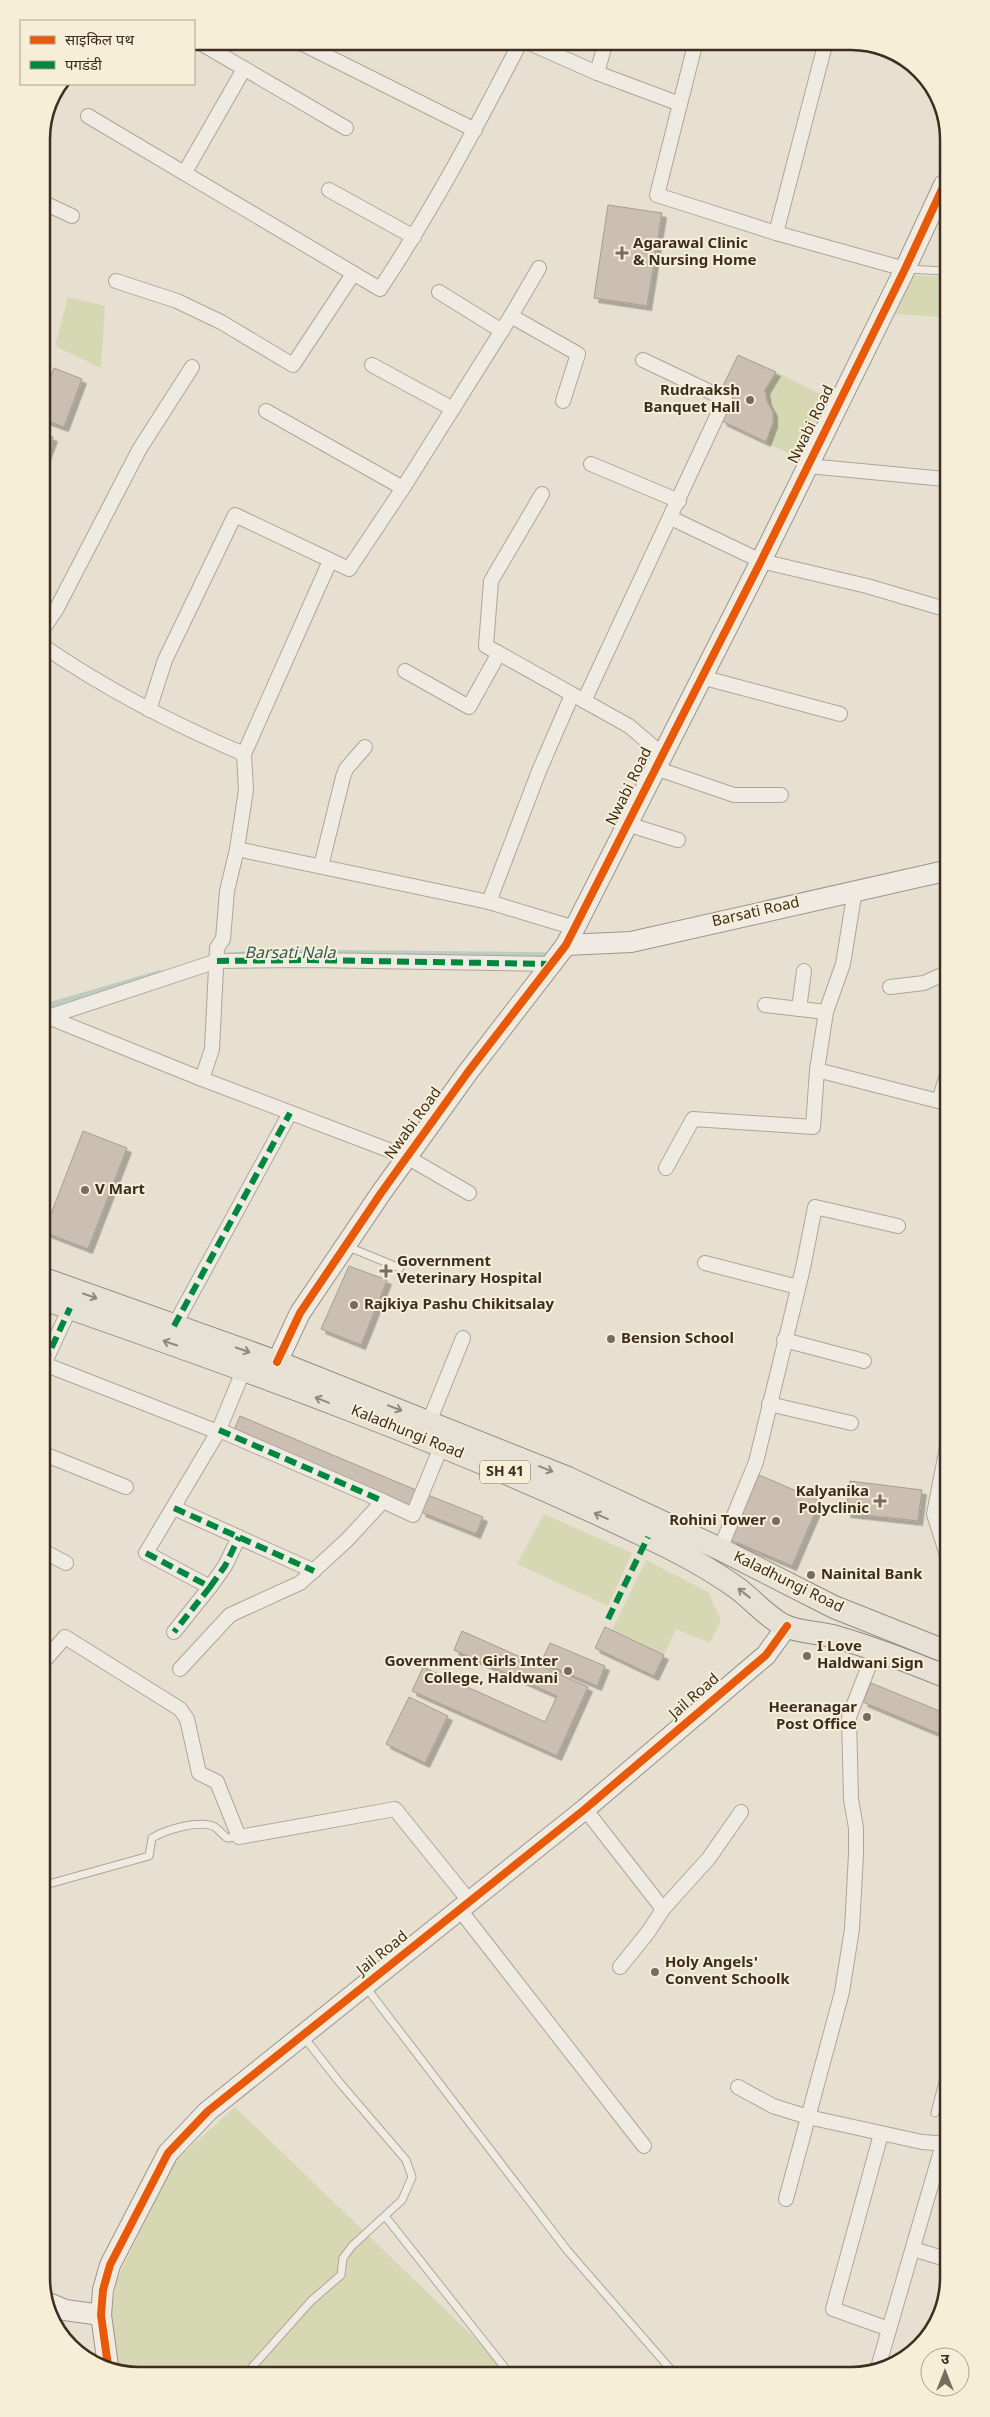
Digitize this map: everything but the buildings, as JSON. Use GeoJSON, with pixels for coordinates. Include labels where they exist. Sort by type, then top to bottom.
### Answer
{"type":"FeatureCollection","features":[{"type":"Feature","properties":{"kind":"main road","name":"Kaladhungi Road"},"geometry":{"type":"LineString","coordinates":[[50,1282],[174,1326],[441,1447],[503,1472],[648,1537],[735,1587],[787,1626],[822,1633],[876,1648],[940,1674]]}},
{"type":"Feature","properties":{"kind":"main road","name":"Kaladhungi Road"},"geometry":{"type":"LineString","coordinates":[[50,1301],[244,1369],[275,1371],[429,1422],[568,1478],[720,1549],[834,1607],[940,1649]]}},
{"type":"Feature","properties":{"kind":"main road"},"geometry":{"type":"LineString","coordinates":[[766,1611],[770,1593],[782,1581]]}},
{"type":"Feature","properties":{"kind":"main road"},"geometry":{"type":"LineString","coordinates":[[822,1633],[831,1622],[834,1607]]}},
{"type":"Feature","properties":{"kind":"street"},"geometry":{"type":"LineString","coordinates":[[212,50],[346,128]]}},
{"type":"Feature","properties":{"kind":"street"},"geometry":{"type":"LineString","coordinates":[[315,50],[475,130]]}},
{"type":"Feature","properties":{"kind":"street"},"geometry":{"type":"LineString","coordinates":[[88,116],[380,289],[414,237],[475,130],[516,50]]}},
{"type":"Feature","properties":{"kind":"street"},"geometry":{"type":"LineString","coordinates":[[545,50],[597,73],[680,104]]}},
{"type":"Feature","properties":{"kind":"street"},"geometry":{"type":"LineString","coordinates":[[597,73],[603,50]]}},
{"type":"Feature","properties":{"kind":"street"},"geometry":{"type":"LineString","coordinates":[[694,50],[657,195],[776,233],[905,269]]}},
{"type":"Feature","properties":{"kind":"street"},"geometry":{"type":"LineString","coordinates":[[776,233],[824,50]]}},
{"type":"Feature","properties":{"kind":"street"},"geometry":{"type":"LineString","coordinates":[[185,172],[244,69]]}},
{"type":"Feature","properties":{"kind":"street"},"geometry":{"type":"LineString","coordinates":[[329,190],[414,237]]}},
{"type":"Feature","properties":{"kind":"street","name":"Nwabi Road"},"geometry":{"type":"LineString","coordinates":[[275,1371],[300,1313],[407,1157],[570,936],[761,561],[905,269],[940,194]]}},
{"type":"Feature","properties":{"kind":"street"},"geometry":{"type":"LineString","coordinates":[[50,206],[72,216]]}},
{"type":"Feature","properties":{"kind":"street"},"geometry":{"type":"LineString","coordinates":[[149,710],[166,660],[235,515],[349,570],[453,409],[539,268]]}},
{"type":"Feature","properties":{"kind":"street"},"geometry":{"type":"LineString","coordinates":[[116,281],[177,301],[221,322],[293,365],[353,274]]}},
{"type":"Feature","properties":{"kind":"street"},"geometry":{"type":"LineString","coordinates":[[439,292],[502,331]]}},
{"type":"Feature","properties":{"kind":"street"},"geometry":{"type":"LineString","coordinates":[[511,316],[578,354],[563,401]]}},
{"type":"Feature","properties":{"kind":"street"},"geometry":{"type":"LineString","coordinates":[[489,902],[539,771],[671,518],[726,399],[643,360]]}},
{"type":"Feature","properties":{"kind":"street"},"geometry":{"type":"LineString","coordinates":[[372,365],[453,409]]}},
{"type":"Feature","properties":{"kind":"street"},"geometry":{"type":"LineString","coordinates":[[50,618],[139,450],[192,367]]}},
{"type":"Feature","properties":{"kind":"street"},"geometry":{"type":"LineString","coordinates":[[266,411],[403,488]]}},
{"type":"Feature","properties":{"kind":"street"},"geometry":{"type":"LineString","coordinates":[[590,464],[679,501]]}},
{"type":"Feature","properties":{"kind":"street"},"geometry":{"type":"LineString","coordinates":[[808,466],[940,479]]}},
{"type":"Feature","properties":{"kind":"street"},"geometry":{"type":"LineString","coordinates":[[542,494],[491,581],[486,646],[630,726],[658,761],[734,795],[781,796]]}},
{"type":"Feature","properties":{"kind":"street"},"geometry":{"type":"LineString","coordinates":[[671,518],[761,561],[867,586],[940,608]]}},
{"type":"Feature","properties":{"kind":"street"},"geometry":{"type":"LineString","coordinates":[[202,1079],[212,1049],[217,954],[222,940],[227,891],[237,848],[246,790],[244,754],[330,560]]}},
{"type":"Feature","properties":{"kind":"street"},"geometry":{"type":"LineString","coordinates":[[50,651],[96,682],[196,734],[244,754]]}},
{"type":"Feature","properties":{"kind":"street"},"geometry":{"type":"LineString","coordinates":[[405,670],[469,707],[499,653]]}},
{"type":"Feature","properties":{"kind":"street"},"geometry":{"type":"LineString","coordinates":[[701,677],[840,714]]}},
{"type":"Feature","properties":{"kind":"street"},"geometry":{"type":"LineString","coordinates":[[321,866],[343,777],[346,769],[365,747]]}},
{"type":"Feature","properties":{"kind":"street"},"geometry":{"type":"LineString","coordinates":[[627,824],[678,840]]}},
{"type":"Feature","properties":{"kind":"street"},"geometry":{"type":"LineString","coordinates":[[237,848],[489,902],[570,936]]}},
{"type":"Feature","properties":{"kind":"street","name":"Barsati Road"},"geometry":{"type":"LineString","coordinates":[[570,936],[630,942],[940,872]]}},
{"type":"Feature","properties":{"kind":"street"},"geometry":{"type":"LineString","coordinates":[[666,1168],[693,1119],[813,1127],[817,1070],[826,1012],[843,964],[855,890]]}},
{"type":"Feature","properties":{"kind":"street"},"geometry":{"type":"LineString","coordinates":[[50,1017],[217,954],[309,960],[551,964]]}},
{"type":"Feature","properties":{"kind":"street"},"geometry":{"type":"LineString","coordinates":[[799,1009],[804,971]]}},
{"type":"Feature","properties":{"kind":"street"},"geometry":{"type":"LineString","coordinates":[[890,987],[924,983],[940,976]]}},
{"type":"Feature","properties":{"kind":"street"},"geometry":{"type":"LineString","coordinates":[[765,1005],[826,1012]]}},
{"type":"Feature","properties":{"kind":"street"},"geometry":{"type":"LineString","coordinates":[[50,1020],[407,1157],[469,1193]]}},
{"type":"Feature","properties":{"kind":"street"},"geometry":{"type":"LineString","coordinates":[[817,1070],[940,1101]]}},
{"type":"Feature","properties":{"kind":"street"},"geometry":{"type":"LineString","coordinates":[[174,1326],[290,1113]]}},
{"type":"Feature","properties":{"kind":"street"},"geometry":{"type":"LineString","coordinates":[[720,1549],[756,1462],[815,1207],[898,1226]]}},
{"type":"Feature","properties":{"kind":"street"},"geometry":{"type":"LineString","coordinates":[[705,1263],[798,1287]]}},
{"type":"Feature","properties":{"kind":"street"},"geometry":{"type":"LineString","coordinates":[[50,1351],[70,1308]]}},
{"type":"Feature","properties":{"kind":"street"},"geometry":{"type":"LineString","coordinates":[[429,1422],[463,1338]]}},
{"type":"Feature","properties":{"kind":"street"},"geometry":{"type":"LineString","coordinates":[[784,1340],[864,1361]]}},
{"type":"Feature","properties":{"kind":"street"},"geometry":{"type":"LineString","coordinates":[[50,1366],[219,1431],[413,1515],[441,1447]]}},
{"type":"Feature","properties":{"kind":"street"},"geometry":{"type":"LineString","coordinates":[[210,1587],[146,1553],[219,1431],[244,1369]]}},
{"type":"Feature","properties":{"kind":"street"},"geometry":{"type":"LineString","coordinates":[[769,1404],[850,1423]]}},
{"type":"Feature","properties":{"kind":"street"},"geometry":{"type":"LineString","coordinates":[[50,1456],[126,1488]]}},
{"type":"Feature","properties":{"kind":"street"},"geometry":{"type":"LineString","coordinates":[[940,1483],[934,1514],[940,1533]]}},
{"type":"Feature","properties":{"kind":"street"},"geometry":{"type":"LineString","coordinates":[[180,1669],[230,1615],[300,1583],[347,1540],[383,1501]]}},
{"type":"Feature","properties":{"kind":"street"},"geometry":{"type":"LineString","coordinates":[[174,1508],[314,1571]]}},
{"type":"Feature","properties":{"kind":"street"},"geometry":{"type":"LineString","coordinates":[[174,1632],[225,1566],[239,1537]]}},
{"type":"Feature","properties":{"kind":"street"},"geometry":{"type":"LineString","coordinates":[[50,1555],[66,1563]]}},
{"type":"Feature","properties":{"kind":"street","name":"Jail Road"},"geometry":{"type":"LineString","coordinates":[[107,2361],[101,2314],[103,2290],[110,2265],[168,2153],[208,2111],[585,1810],[766,1655],[787,1626]]}},
{"type":"Feature","properties":{"kind":"street"},"geometry":{"type":"LineString","coordinates":[[50,1654],[64,1638],[180,1709],[187,1719],[199,1773],[217,1782],[239,1837],[395,1809],[644,2146]]}},
{"type":"Feature","properties":{"kind":"street"},"geometry":{"type":"LineString","coordinates":[[786,2200],[842,1992],[852,1929],[856,1837],[851,1799],[849,1717],[876,1648]]}},
{"type":"Feature","properties":{"kind":"street"},"geometry":{"type":"LineString","coordinates":[[585,1810],[663,1909]]}},
{"type":"Feature","properties":{"kind":"street"},"geometry":{"type":"LineString","coordinates":[[620,1967],[649,1931],[663,1909],[709,1858],[741,1812]]}},
{"type":"Feature","properties":{"kind":"street"},"geometry":{"type":"LineString","coordinates":[[738,2087],[773,2106],[808,2117],[881,2134],[940,2143]]}},
{"type":"Feature","properties":{"kind":"street"},"geometry":{"type":"LineString","coordinates":[[881,2134],[833,2309],[890,2329]]}},
{"type":"Feature","properties":{"kind":"street"},"geometry":{"type":"LineString","coordinates":[[880,2362],[940,2163]]}},
{"type":"Feature","properties":{"kind":"street"},"geometry":{"type":"LineString","coordinates":[[913,2249],[940,2257]]}},
{"type":"Feature","properties":{"kind":"street"},"geometry":{"type":"LineString","coordinates":[[55,2306],[64,2310],[101,2314]]}},
{"type":"Feature","properties":{"kind":"lane"},"geometry":{"type":"LineString","coordinates":[[905,269],[940,271]]}},
{"type":"Feature","properties":{"kind":"lane"},"geometry":{"type":"LineString","coordinates":[[346,1246],[400,1268]]}},
{"type":"Feature","properties":{"kind":"lane"},"geometry":{"type":"LineString","coordinates":[[50,1884],[149,1856],[152,1838],[164,1830],[191,1826],[212,1826],[227,1838],[239,1837]]}},
{"type":"Feature","properties":{"kind":"lane"},"geometry":{"type":"LineString","coordinates":[[364,1986],[567,2250],[669,2367]]}},
{"type":"Feature","properties":{"kind":"lane"},"geometry":{"type":"LineString","coordinates":[[252,2367],[311,2301],[341,2275],[343,2258],[352,2246],[402,2200],[412,2177],[406,2160],[302,2036]]}},
{"type":"Feature","properties":{"kind":"lane"},"geometry":{"type":"LineString","coordinates":[[935,2113],[940,2093]]}},
{"type":"Feature","properties":{"kind":"lane"},"geometry":{"type":"LineString","coordinates":[[385,2216],[504,2367]]}},
{"type":"Feature","properties":{"kind":"green space"},"geometry":{"type":"Polygon","coordinates":[[[910,275],[940,277],[940,317],[892,314],[910,275]]]}},
{"type":"Feature","properties":{"kind":"green space"},"geometry":{"type":"Polygon","coordinates":[[[68,297],[105,306],[101,368],[55,346],[68,297]]]}},
{"type":"Feature","properties":{"kind":"green space"},"geometry":{"type":"Polygon","coordinates":[[[776,372],[826,397],[799,459],[766,442],[773,423],[765,390],[776,372]]]}},
{"type":"Feature","properties":{"kind":"green space"},"geometry":{"type":"Polygon","coordinates":[[[544,1514],[632,1553],[608,1606],[517,1564],[544,1514]]]}},
{"type":"Feature","properties":{"kind":"green space"},"geometry":{"type":"Polygon","coordinates":[[[646,1560],[708,1592],[721,1620],[710,1643],[676,1629],[664,1655],[612,1630],[646,1560]]]}},
{"type":"Feature","properties":{"kind":"green space"},"geometry":{"type":"Polygon","coordinates":[[[235,2107],[505,2367],[133,2367],[117,2364],[111,2316],[117,2279],[174,2162],[235,2107]]]}},
{"type":"Feature","properties":{"kind":"waterway","name":"Barsati Nala"},"geometry":{"type":"LineString","coordinates":[[219,956],[277,952],[544,955]]}},
{"type":"Feature","properties":{"kind":"waterway","name":"Barsati Nala"},"geometry":{"type":"LineString","coordinates":[[50,1005],[160,973]]}},
{"type":"Feature","properties":{"kind":"marked path"},"geometry":{"type":"LineString","coordinates":[[217,961],[309,960],[551,964]]}},
{"type":"Feature","properties":{"kind":"marked path"},"geometry":{"type":"LineString","coordinates":[[174,1326],[290,1113]]}},
{"type":"Feature","properties":{"kind":"marked path"},"geometry":{"type":"LineString","coordinates":[[50,1351],[70,1308]]}},
{"type":"Feature","properties":{"kind":"marked path"},"geometry":{"type":"LineString","coordinates":[[219,1430],[383,1501]]}},
{"type":"Feature","properties":{"kind":"marked path"},"geometry":{"type":"LineString","coordinates":[[174,1508],[314,1571]]}},
{"type":"Feature","properties":{"kind":"marked path"},"geometry":{"type":"LineString","coordinates":[[210,1587],[225,1566],[239,1537]]}},
{"type":"Feature","properties":{"kind":"marked path"},"geometry":{"type":"LineString","coordinates":[[608,1619],[648,1537]]}},
{"type":"Feature","properties":{"kind":"marked path"},"geometry":{"type":"LineString","coordinates":[[146,1553],[210,1587],[174,1632]]}},
{"type":"Feature","properties":{"kind":"cycle path"},"geometry":{"type":"LineString","coordinates":[[277,1362],[300,1313],[381,1193],[468,1072],[566,945],[761,561],[905,269],[940,194]]}},
{"type":"Feature","properties":{"kind":"cycle path"},"geometry":{"type":"LineString","coordinates":[[107,2361],[101,2315],[103,2290],[110,2265],[168,2153],[208,2111],[585,1809],[766,1655],[787,1626]]}},
{"type":"Feature","properties":{"kind":"place","name":"Agarawal Clinic & Nursing Home"},"geometry":{"type":"Point","coordinates":[622,253]}},
{"type":"Feature","properties":{"kind":"place","name":"Rudraaksh Banquet Hall"},"geometry":{"type":"Point","coordinates":[750,400]}},
{"type":"Feature","properties":{"kind":"place","name":"V Mart"},"geometry":{"type":"Point","coordinates":[85,1190]}},
{"type":"Feature","properties":{"kind":"place","name":"Government Veterinary Hospital"},"geometry":{"type":"Point","coordinates":[386,1271]}},
{"type":"Feature","properties":{"kind":"place","name":"Rajkiya Pashu Chikitsalay"},"geometry":{"type":"Point","coordinates":[354,1305]}},
{"type":"Feature","properties":{"kind":"place","name":"Bension School"},"geometry":{"type":"Point","coordinates":[611,1339]}},
{"type":"Feature","properties":{"kind":"place","name":"Kalyanika Polyclinic"},"geometry":{"type":"Point","coordinates":[880,1501]}},
{"type":"Feature","properties":{"kind":"place","name":"Rohini Tower"},"geometry":{"type":"Point","coordinates":[776,1521]}},
{"type":"Feature","properties":{"kind":"place","name":"Nainital Bank"},"geometry":{"type":"Point","coordinates":[811,1575]}},
{"type":"Feature","properties":{"kind":"place","name":"I Love Haldwani Sign"},"geometry":{"type":"Point","coordinates":[807,1656]}},
{"type":"Feature","properties":{"kind":"place","name":"Government Girls Inter College, Haldwani"},"geometry":{"type":"Point","coordinates":[568,1671]}},
{"type":"Feature","properties":{"kind":"place","name":"Heeranagar Post Office"},"geometry":{"type":"Point","coordinates":[867,1717]}},
{"type":"Feature","properties":{"kind":"place","name":"Holy Angels' Convent Schoolk"},"geometry":{"type":"Point","coordinates":[655,1972]}}]}
